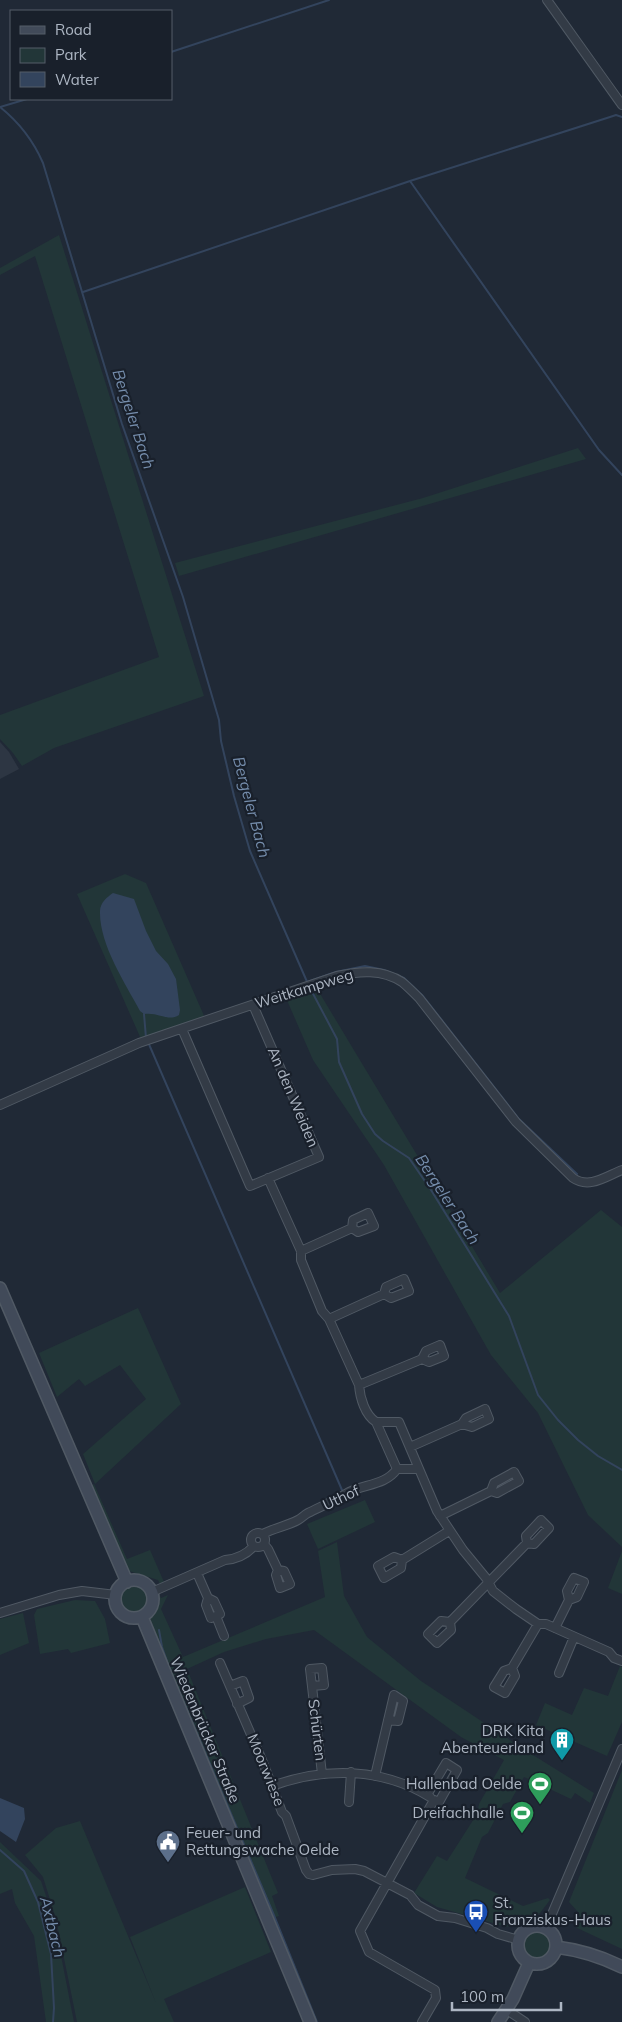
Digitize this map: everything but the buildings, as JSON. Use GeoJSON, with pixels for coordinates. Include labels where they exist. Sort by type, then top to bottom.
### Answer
{"type":"FeatureCollection","features":[{"type":"Feature","properties":{"kind":"street"},"geometry":{"type":"LineString","coordinates":[[548,0],[622,105]]}},
{"type":"Feature","properties":{"kind":"street","name":"Weitkampweg"},"geometry":{"type":"LineString","coordinates":[[0,1105],[147,1040],[337,976],[366,971],[402,982],[420,998],[516,1122],[573,1178],[582,1183],[594,1182],[622,1170]]}},
{"type":"Feature","properties":{"kind":"street","name":"An den Weiden"},"geometry":{"type":"LineString","coordinates":[[182,1028],[250,1186],[318,1157],[253,1005]]}},
{"type":"Feature","properties":{"kind":"street"},"geometry":{"type":"LineString","coordinates":[[268,1178],[301,1251],[301,1260],[322,1311],[330,1318],[360,1385],[360,1395],[371,1418],[376,1422],[396,1468],[419,1468]]}},
{"type":"Feature","properties":{"kind":"street"},"geometry":{"type":"LineString","coordinates":[[301,1251],[352,1228]]}},
{"type":"Feature","properties":{"kind":"street"},"geometry":{"type":"LineString","coordinates":[[0,1288],[127,1582]]}},
{"type":"Feature","properties":{"kind":"street"},"geometry":{"type":"LineString","coordinates":[[330,1318],[384,1294]]}},
{"type":"Feature","properties":{"kind":"street"},"geometry":{"type":"LineString","coordinates":[[360,1385],[422,1360]]}},
{"type":"Feature","properties":{"kind":"street"},"geometry":{"type":"LineString","coordinates":[[376,1422],[399,1422],[440,1516],[493,1591],[538,1624],[546,1624],[609,1652],[614,1658],[622,1661]]}},
{"type":"Feature","properties":{"kind":"street"},"geometry":{"type":"LineString","coordinates":[[410,1447],[462,1424]]}},
{"type":"Feature","properties":{"kind":"street","name":"Uthof"},"geometry":{"type":"LineString","coordinates":[[263,1534],[301,1519],[306,1514],[350,1492],[392,1476],[396,1468]]}},
{"type":"Feature","properties":{"kind":"street"},"geometry":{"type":"LineString","coordinates":[[440,1516],[491,1490]]}},
{"type":"Feature","properties":{"kind":"street"},"geometry":{"type":"LineString","coordinates":[[402,1560],[449,1531]]}},
{"type":"Feature","properties":{"kind":"street"},"geometry":{"type":"LineString","coordinates":[[254,1546],[251,1540],[253,1534],[260,1532],[263,1534],[264,1544],[278,1570]]}},
{"type":"Feature","properties":{"kind":"street"},"geometry":{"type":"LineString","coordinates":[[450,1622],[527,1543]]}},
{"type":"Feature","properties":{"kind":"street"},"geometry":{"type":"LineString","coordinates":[[152,1592],[225,1560],[246,1554],[254,1546],[257,1547],[264,1544]]}},
{"type":"Feature","properties":{"kind":"street"},"geometry":{"type":"LineString","coordinates":[[197,1573],[208,1598],[206,1604],[211,1618],[216,1616],[224,1636]]}},
{"type":"Feature","properties":{"kind":"street"},"geometry":{"type":"LineString","coordinates":[[127,1582],[142,1582],[152,1592],[151,1608],[142,1616],[132,1618],[124,1615],[116,1603],[116,1595],[121,1586],[127,1582]]}},
{"type":"Feature","properties":{"kind":"street"},"geometry":{"type":"LineString","coordinates":[[0,1613],[59,1595],[82,1591],[116,1595]]}},
{"type":"Feature","properties":{"kind":"street"},"geometry":{"type":"LineString","coordinates":[[555,1628],[569,1600]]}},
{"type":"Feature","properties":{"kind":"street","name":"Wiedenbrücker Straße"},"geometry":{"type":"LineString","coordinates":[[142,1616],[310,2022]]}},
{"type":"Feature","properties":{"kind":"street"},"geometry":{"type":"LineString","coordinates":[[512,1668],[538,1624]]}},
{"type":"Feature","properties":{"kind":"street"},"geometry":{"type":"LineString","coordinates":[[559,1673],[574,1637]]}},
{"type":"Feature","properties":{"kind":"street","name":"Moorwiese"},"geometry":{"type":"LineString","coordinates":[[220,1663],[309,1874],[355,1869],[410,1895],[418,1905],[438,1916],[455,1918],[519,1940]]}},
{"type":"Feature","properties":{"kind":"street"},"geometry":{"type":"LineString","coordinates":[[230,1686],[243,1681],[249,1698],[236,1704]]}},
{"type":"Feature","properties":{"kind":"street","name":"Schürten"},"geometry":{"type":"LineString","coordinates":[[312,1686],[322,1774]]}},
{"type":"Feature","properties":{"kind":"street"},"geometry":{"type":"LineString","coordinates":[[375,1776],[388,1720]]}},
{"type":"Feature","properties":{"kind":"street"},"geometry":{"type":"LineString","coordinates":[[546,1928],[622,1749]]}},
{"type":"Feature","properties":{"kind":"street"},"geometry":{"type":"LineString","coordinates":[[349,1802],[351,1772]]}},
{"type":"Feature","properties":{"kind":"street","name":"Schürten"},"geometry":{"type":"LineString","coordinates":[[272,1786],[295,1778],[351,1772],[399,1783],[431,1798],[388,1883],[360,1931],[369,1952],[435,1990],[436,1998],[422,2022]]}},
{"type":"Feature","properties":{"kind":"street"},"geometry":{"type":"LineString","coordinates":[[540,1926],[546,1928],[554,1936],[556,1947],[553,1956],[545,1962],[529,1963],[519,1950],[519,1940],[527,1929],[540,1926]]}},
{"type":"Feature","properties":{"kind":"street"},"geometry":{"type":"LineString","coordinates":[[556,1947],[580,1950],[600,1956],[622,1967]]}},
{"type":"Feature","properties":{"kind":"street"},"geometry":{"type":"LineString","coordinates":[[498,2022],[508,2010],[529,1963]]}},
{"type":"Feature","properties":{"kind":"street"},"geometry":{"type":"LineString","coordinates":[[508,2010],[525,2022]]}},
{"type":"Feature","properties":{"kind":"shaded area"},"geometry":{"type":"Polygon","coordinates":[[[0,742],[9,752],[19,769],[0,779],[0,742]]]}},
{"type":"Feature","properties":{"kind":"green space"},"geometry":{"type":"Polygon","coordinates":[[[59,235],[204,696],[54,748],[22,766],[0,739],[0,715],[159,657],[35,256],[0,275],[0,268],[59,235]]]}},
{"type":"Feature","properties":{"kind":"green space"},"geometry":{"type":"Polygon","coordinates":[[[578,448],[586,459],[179,576],[175,563],[423,498],[578,448]]]}},
{"type":"Feature","properties":{"kind":"green space"},"geometry":{"type":"Polygon","coordinates":[[[125,874],[146,883],[205,1018],[141,1039],[77,894],[125,874]]]}},
{"type":"Feature","properties":{"kind":"green space"},"geometry":{"type":"Polygon","coordinates":[[[316,987],[500,1293],[601,1210],[622,1227],[622,1547],[588,1515],[538,1413],[491,1355],[384,1165],[313,1060],[286,998],[316,987]]]}},
{"type":"Feature","properties":{"kind":"green space"},"geometry":{"type":"Polygon","coordinates":[[[138,1308],[181,1404],[95,1484],[83,1454],[146,1399],[120,1365],[85,1386],[79,1379],[57,1397],[39,1353],[138,1308]]]}},
{"type":"Feature","properties":{"kind":"green space"},"geometry":{"type":"Polygon","coordinates":[[[94,1484],[127,1559],[150,1550],[164,1582],[160,1584],[158,1580],[129,1571],[91,1487],[94,1484]]]}},
{"type":"Feature","properties":{"kind":"green space"},"geometry":{"type":"Polygon","coordinates":[[[365,1500],[375,1522],[318,1549],[307,1524],[365,1500]]]}},
{"type":"Feature","properties":{"kind":"green space"},"geometry":{"type":"Polygon","coordinates":[[[337,1542],[344,1596],[367,1637],[421,1681],[594,1793],[590,1803],[575,1793],[571,1799],[524,1777],[510,1802],[503,1804],[488,1833],[482,1837],[465,1878],[523,1906],[548,1898],[550,1900],[540,1913],[507,1927],[437,1907],[414,1893],[437,1856],[447,1861],[477,1814],[479,1804],[504,1760],[461,1737],[314,1630],[266,1639],[224,1652],[187,1669],[278,1893],[272,1896],[279,1916],[272,1918],[151,1625],[151,1616],[161,1596],[161,1598],[168,1595],[161,1609],[183,1657],[325,1597],[318,1551],[337,1542]]]}},
{"type":"Feature","properties":{"kind":"green space"},"geometry":{"type":"Polygon","coordinates":[[[622,1551],[622,1594],[608,1588],[622,1551]]]}},
{"type":"Feature","properties":{"kind":"green space"},"geometry":{"type":"Polygon","coordinates":[[[135,1584],[145,1589],[150,1599],[145,1609],[135,1614],[125,1609],[120,1599],[125,1589],[135,1584]]]}},
{"type":"Feature","properties":{"kind":"green space"},"geometry":{"type":"Polygon","coordinates":[[[75,1600],[95,1601],[105,1619],[110,1643],[71,1653],[68,1649],[40,1654],[34,1615],[37,1609],[75,1600]]]}},
{"type":"Feature","properties":{"kind":"green space"},"geometry":{"type":"Polygon","coordinates":[[[23,1613],[29,1643],[0,1655],[0,1619],[23,1613]]]}},
{"type":"Feature","properties":{"kind":"green space"},"geometry":{"type":"Polygon","coordinates":[[[620,1666],[622,1667],[622,1722],[607,1756],[536,1725],[545,1703],[572,1715],[584,1688],[608,1696],[620,1666]]]}},
{"type":"Feature","properties":{"kind":"green space"},"geometry":{"type":"Polygon","coordinates":[[[622,1770],[622,1949],[575,1927],[578,1912],[569,1902],[622,1770]]]}},
{"type":"Feature","properties":{"kind":"green space"},"geometry":{"type":"Polygon","coordinates":[[[80,1821],[156,2003],[130,1937],[245,1887],[271,1952],[164,1999],[174,2022],[77,2022],[56,1919],[43,1877],[25,1855],[56,1828],[80,1821]]]}},
{"type":"Feature","properties":{"kind":"green space"},"geometry":{"type":"Polygon","coordinates":[[[0,1842],[41,1881],[54,1920],[74,2022],[46,2022],[34,1936],[15,1903],[12,1889],[0,1894],[0,1842]]]}},
{"type":"Feature","properties":{"kind":"green space"},"geometry":{"type":"Polygon","coordinates":[[[537,1930],[548,1934],[552,1945],[548,1956],[537,1960],[526,1956],[522,1945],[526,1934],[537,1930]]]}},
{"type":"Feature","properties":{"kind":"water"},"geometry":{"type":"Polygon","coordinates":[[[113,893],[134,899],[156,951],[168,964],[176,979],[179,1015],[171,1018],[144,1014],[140,1011],[120,976],[108,950],[101,924],[101,905],[113,893]]]}},
{"type":"Feature","properties":{"kind":"water"},"geometry":{"type":"Polygon","coordinates":[[[0,1798],[24,1808],[25,1819],[16,1842],[0,1831],[0,1798]]]}},
{"type":"Feature","properties":{"kind":"waterway"},"geometry":{"type":"LineString","coordinates":[[172,52],[329,0]]}},
{"type":"Feature","properties":{"kind":"waterway"},"geometry":{"type":"LineString","coordinates":[[0,107],[24,100]]}},
{"type":"Feature","properties":{"kind":"waterway","name":"Bergeler Bach"},"geometry":{"type":"LineString","coordinates":[[0,107],[25,132],[43,163],[122,424],[183,597],[219,720],[221,741],[234,796],[250,851],[308,984]]}},
{"type":"Feature","properties":{"kind":"waterway"},"geometry":{"type":"LineString","coordinates":[[83,292],[410,181],[616,115],[622,117]]}},
{"type":"Feature","properties":{"kind":"waterway"},"geometry":{"type":"LineString","coordinates":[[410,181],[599,450],[622,475]]}},
{"type":"Feature","properties":{"kind":"waterway"},"geometry":{"type":"LineString","coordinates":[[307,982],[336,972],[365,966],[384,970],[404,978],[423,996],[519,1119],[577,1174]]}},
{"type":"Feature","properties":{"kind":"waterway","name":"Bergeler Bach"},"geometry":{"type":"LineString","coordinates":[[310,988],[337,1039],[339,1062],[362,1114],[375,1134],[409,1158],[431,1190],[509,1316],[538,1395],[558,1420],[578,1440],[598,1456],[622,1470]]}},
{"type":"Feature","properties":{"kind":"waterway"},"geometry":{"type":"LineString","coordinates":[[144,1014],[146,1038]]}},
{"type":"Feature","properties":{"kind":"waterway"},"geometry":{"type":"LineString","coordinates":[[148,1042],[342,1490]]}},
{"type":"Feature","properties":{"kind":"waterway"},"geometry":{"type":"LineString","coordinates":[[159,1630],[162,1647],[169,1667],[317,2022]]}},
{"type":"Feature","properties":{"kind":"waterway","name":"Axtbach"},"geometry":{"type":"LineString","coordinates":[[0,1850],[24,1871],[38,1902],[51,1954],[53,2022]]}},
{"type":"Feature","properties":{"kind":"place","name":"DRK Kita Abenteuerland"},"geometry":{"type":"Point","coordinates":[562,1761]}},
{"type":"Feature","properties":{"kind":"place","name":"Hallenbad Oelde"},"geometry":{"type":"Point","coordinates":[540,1805]}},
{"type":"Feature","properties":{"kind":"place","name":"Dreifachhalle"},"geometry":{"type":"Point","coordinates":[522,1834]}},
{"type":"Feature","properties":{"kind":"place","name":"Feuer- und Rettungswache Oelde"},"geometry":{"type":"Point","coordinates":[168,1863]}},
{"type":"Feature","properties":{"kind":"place","name":"St. Franziskus-Haus"},"geometry":{"type":"Point","coordinates":[476,1933]}}]}
